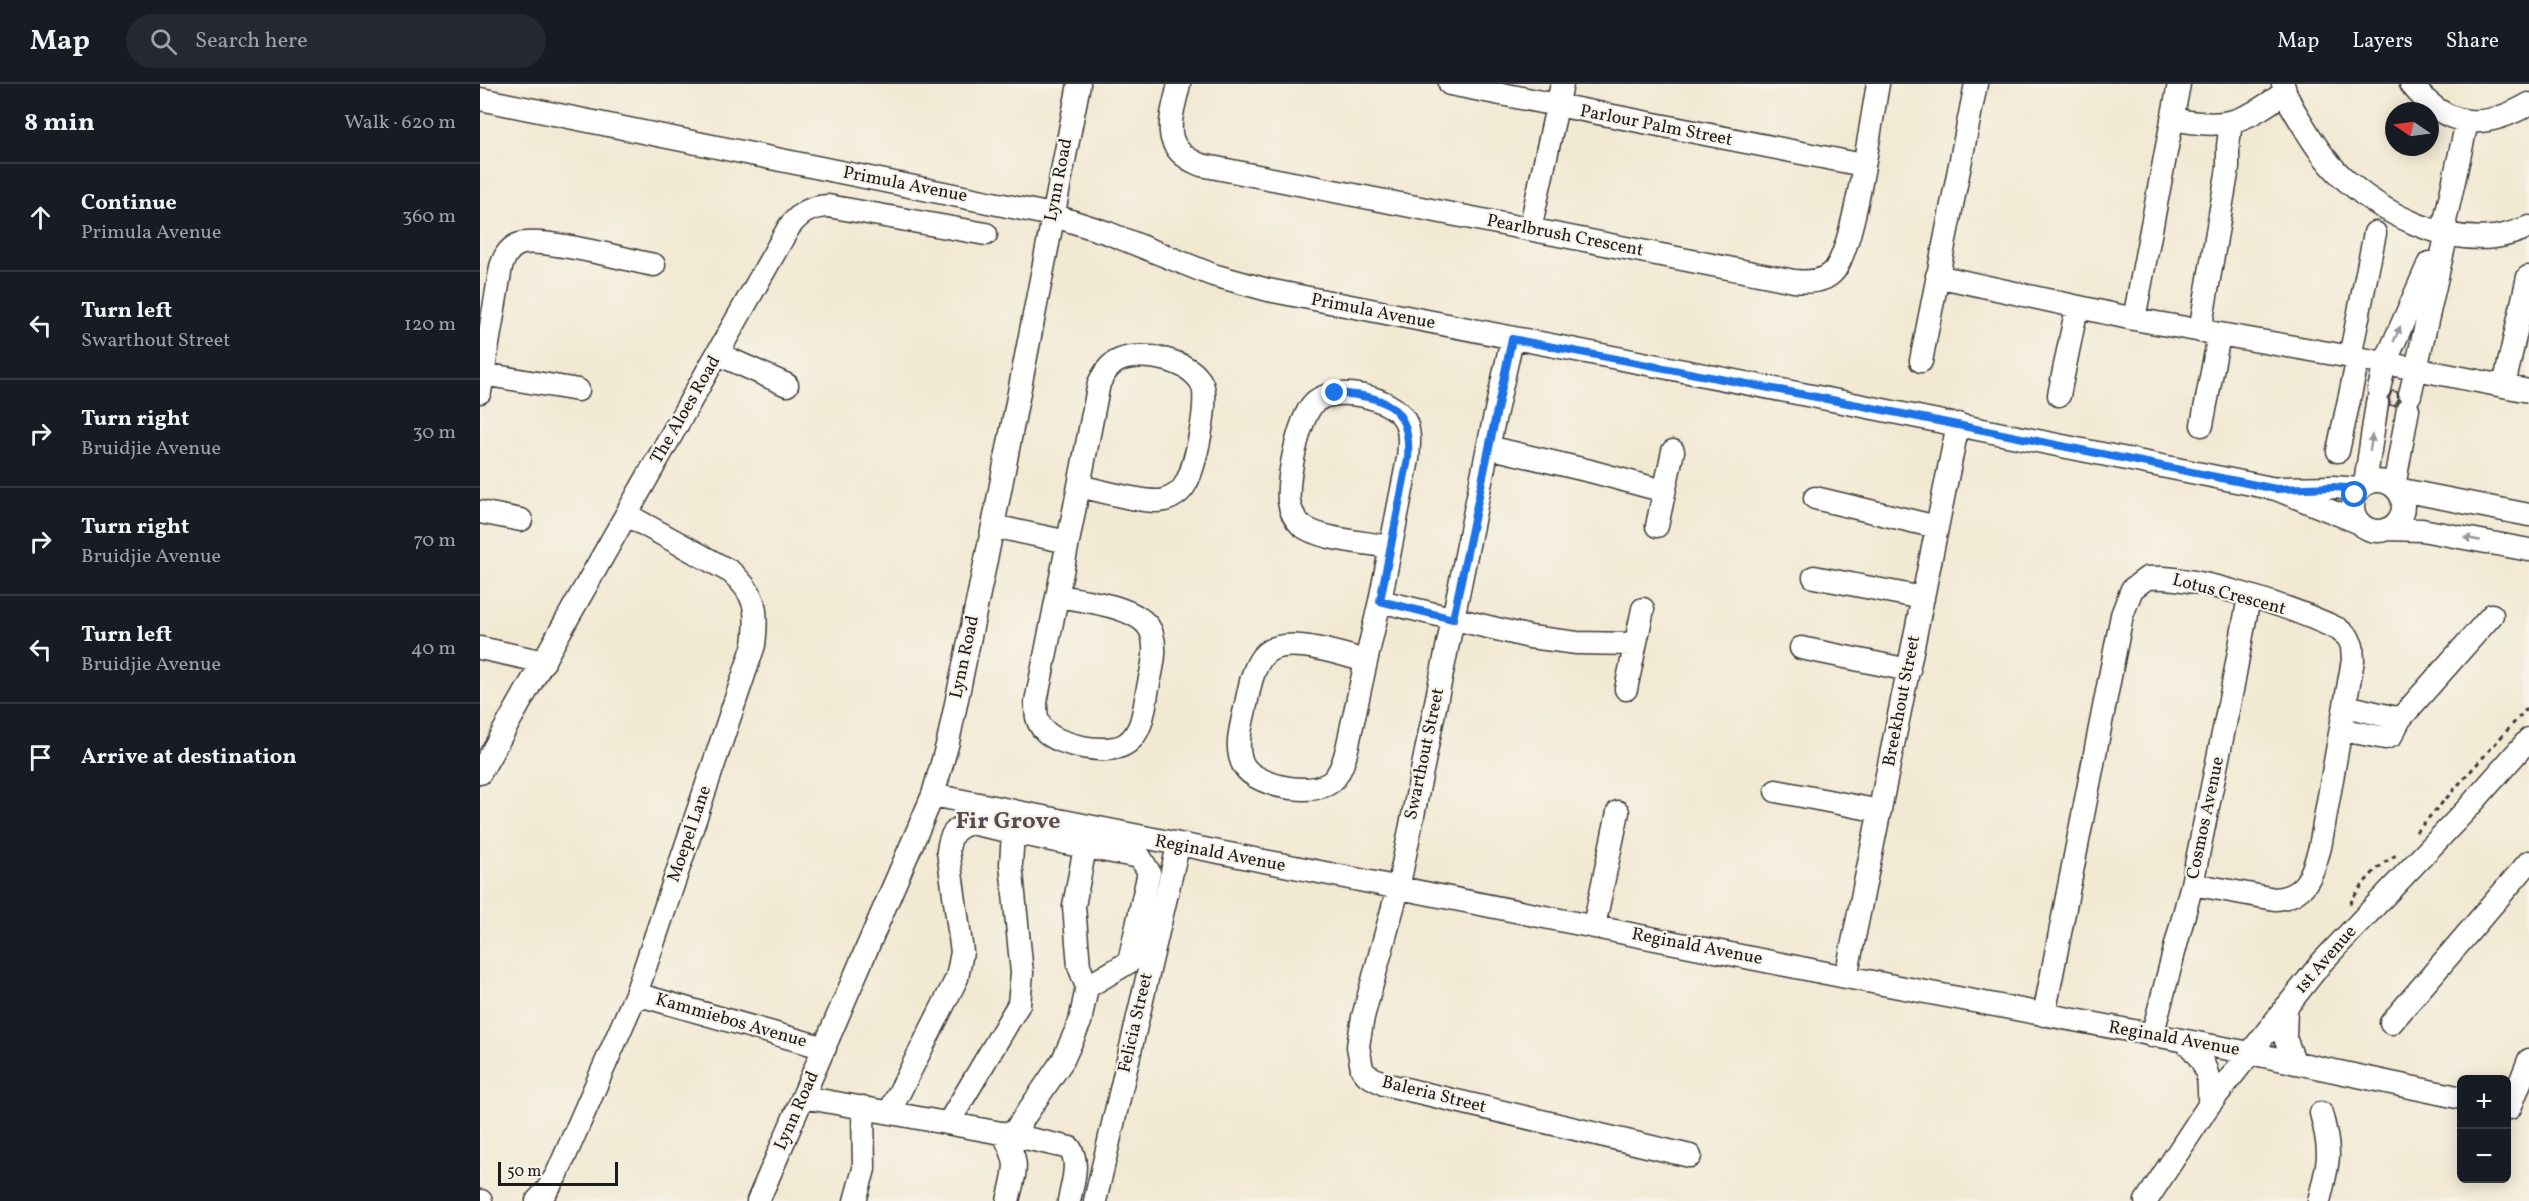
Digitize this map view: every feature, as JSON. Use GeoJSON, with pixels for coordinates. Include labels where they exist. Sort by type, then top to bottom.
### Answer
{"type":"FeatureCollection","features":[{"type":"Feature","properties":{"kind":"street","name":"Lynn Road"},"geometry":{"type":"LineString","coordinates":[[758,1201],[933,795],[948,742],[993,526],[1078,84]]}},
{"type":"Feature","properties":{"kind":"street","name":"Pearlbrush Crescent"},"geometry":{"type":"LineString","coordinates":[[1179,84],[1171,122],[1171,139],[1175,148],[1188,160],[1200,165],[1794,281],[1820,280],[1833,273],[1847,242],[1878,84]]}},
{"type":"Feature","properties":{"kind":"street","name":"Parlour Palm Street"},"geometry":{"type":"LineString","coordinates":[[1450,84],[1863,165]]}},
{"type":"Feature","properties":{"kind":"street"},"geometry":{"type":"LineString","coordinates":[[1530,230],[1562,84]]}},
{"type":"Feature","properties":{"kind":"street"},"geometry":{"type":"LineString","coordinates":[[1921,361],[1976,84]]}},
{"type":"Feature","properties":{"kind":"street"},"geometry":{"type":"LineString","coordinates":[[2134,319],[2179,84]]}},
{"type":"Feature","properties":{"kind":"street"},"geometry":{"type":"LineString","coordinates":[[2411,84],[2433,107],[2467,122],[2500,119],[2529,104]]}},
{"type":"Feature","properties":{"kind":"street"},"geometry":{"type":"LineString","coordinates":[[2172,119],[2212,125],[2231,122],[2254,114],[2284,89],[2310,136],[2346,181],[2389,210],[2416,224],[2444,228],[2478,238],[2497,237],[2529,227]]}},
{"type":"Feature","properties":{"kind":"street","name":"Primula Avenue"},"geometry":{"type":"LineString","coordinates":[[480,99],[1052,215],[1108,233],[1213,275],[1268,290],[1958,424],[2276,489],[2360,523]]}},
{"type":"Feature","properties":{"kind":"street"},"geometry":{"type":"LineString","coordinates":[[2202,425],[2231,122]]}},
{"type":"Feature","properties":{"kind":"street"},"geometry":{"type":"LineString","coordinates":[[2387,529],[2394,525],[2402,512],[2403,504],[2396,488],[2409,402],[2467,122]]}},
{"type":"Feature","properties":{"kind":"street","name":"The Aloes Road"},"geometry":{"type":"LineString","coordinates":[[480,773],[789,227],[799,215],[808,209],[828,206],[856,209],[986,234]]}},
{"type":"Feature","properties":{"kind":"street"},"geometry":{"type":"LineString","coordinates":[[2444,228],[2385,363],[2362,486],[2355,495],[2353,510],[2360,523],[2373,530],[2422,530],[2529,550]]}},
{"type":"Feature","properties":{"kind":"street"},"geometry":{"type":"LineString","coordinates":[[2338,451],[2374,233]]}},
{"type":"Feature","properties":{"kind":"street"},"geometry":{"type":"LineString","coordinates":[[578,390],[482,383],[501,267],[509,250],[517,245],[531,242],[547,243],[654,265]]}},
{"type":"Feature","properties":{"kind":"street"},"geometry":{"type":"LineString","coordinates":[[1937,276],[2134,319],[2529,391]]}},
{"type":"Feature","properties":{"kind":"street"},"geometry":{"type":"LineString","coordinates":[[2504,386],[2528,277]]}},
{"type":"Feature","properties":{"kind":"street"},"geometry":{"type":"LineString","coordinates":[[2059,395],[2077,307]]}},
{"type":"Feature","properties":{"kind":"street","name":"Swarthout Street"},"geometry":{"type":"LineString","coordinates":[[1398,889],[1512,339]]}},
{"type":"Feature","properties":{"kind":"street"},"geometry":{"type":"LineString","coordinates":[[718,354],[788,385]]}},
{"type":"Feature","properties":{"kind":"street"},"geometry":{"type":"LineString","coordinates":[[1058,596],[1126,611],[1145,623],[1153,635],[1154,657],[1141,723],[1132,739],[1121,747],[1102,750],[1061,741],[1045,731],[1039,723],[1036,702],[1099,383],[1105,371],[1119,360],[1141,357],[1161,359],[1191,370],[1201,383],[1205,398],[1195,456],[1187,482],[1180,492],[1164,500],[1156,501],[1079,486]]}},
{"type":"Feature","properties":{"kind":"street"},"geometry":{"type":"LineString","coordinates":[[1366,661],[1294,645],[1271,649],[1263,655],[1255,670],[1242,721],[1239,747],[1240,759],[1246,770],[1263,781],[1297,788],[1321,787],[1335,778],[1348,743],[1380,601],[1408,459],[1407,427],[1403,417],[1382,402],[1347,394],[1335,393],[1326,396],[1316,401],[1304,419],[1289,488],[1291,510],[1295,519],[1310,531],[1389,547]]}},
{"type":"Feature","properties":{"kind":"street","name":"Breekhout Street"},"geometry":{"type":"LineString","coordinates":[[1846,977],[1958,424]]}},
{"type":"Feature","properties":{"kind":"street"},"geometry":{"type":"LineString","coordinates":[[1488,447],[1601,473],[1664,491]]}},
{"type":"Feature","properties":{"kind":"street"},"geometry":{"type":"LineString","coordinates":[[1657,526],[1673,451]]}},
{"type":"Feature","properties":{"kind":"street"},"geometry":{"type":"LineString","coordinates":[[2362,486],[2380,480],[2396,488],[2529,515]]}},
{"type":"Feature","properties":{"kind":"street","name":"Primula Avenue"},"geometry":{"type":"LineString","coordinates":[[2276,489],[2362,486]]}},
{"type":"Feature","properties":{"kind":"street"},"geometry":{"type":"LineString","coordinates":[[1815,498],[1937,527]]}},
{"type":"Feature","properties":{"kind":"street"},"geometry":{"type":"LineString","coordinates":[[480,512],[521,520]]}},
{"type":"Feature","properties":{"kind":"street","name":"Moepel Lane"},"geometry":{"type":"LineString","coordinates":[[537,1201],[547,1190],[556,1174],[636,994],[754,645],[756,610],[752,594],[744,584],[731,572],[627,514]]}},
{"type":"Feature","properties":{"kind":"street"},"geometry":{"type":"LineString","coordinates":[[993,526],[1068,543]]}},
{"type":"Feature","properties":{"kind":"street","name":"Lotus Crescent"},"geometry":{"type":"LineString","coordinates":[[2044,1015],[2127,599],[2132,589],[2147,578],[2158,577],[2188,581],[2249,597],[2338,629],[2348,637],[2352,646],[2353,660],[2343,730],[2320,847],[2315,866],[2304,888],[2288,898],[2276,898],[2192,884]]}},
{"type":"Feature","properties":{"kind":"street"},"geometry":{"type":"LineString","coordinates":[[1814,578],[1923,598]]}},
{"type":"Feature","properties":{"kind":"street","name":"Cosmos Avenue"},"geometry":{"type":"LineString","coordinates":[[2152,1036],[2192,884],[2249,597]]}},
{"type":"Feature","properties":{"kind":"street"},"geometry":{"type":"LineString","coordinates":[[1380,601],[1554,640],[1635,644]]}},
{"type":"Feature","properties":{"kind":"street"},"geometry":{"type":"LineString","coordinates":[[1626,689],[1642,609]]}},
{"type":"Feature","properties":{"kind":"street"},"geometry":{"type":"LineString","coordinates":[[2343,730],[2385,738],[2391,735],[2400,719],[2492,615]]}},
{"type":"Feature","properties":{"kind":"street"},"geometry":{"type":"LineString","coordinates":[[480,648],[543,662]]}},
{"type":"Feature","properties":{"kind":"street"},"geometry":{"type":"LineString","coordinates":[[1801,648],[1909,670]]}},
{"type":"Feature","properties":{"kind":"street"},"geometry":{"type":"LineString","coordinates":[[2346,706],[2400,719]]}},
{"type":"Feature","properties":{"kind":"street","name":"1st Avenue"},"geometry":{"type":"LineString","coordinates":[[2146,1201],[2209,1105],[2322,962],[2468,808],[2529,739]]}},
{"type":"Feature","properties":{"kind":"street"},"geometry":{"type":"LineString","coordinates":[[1776,791],[1880,811]]}},
{"type":"Feature","properties":{"kind":"street","name":"Reginald Avenue"},"geometry":{"type":"LineString","coordinates":[[933,795],[1178,846],[1846,977],[2250,1053],[2457,1097]]}},
{"type":"Feature","properties":{"kind":"street"},"geometry":{"type":"LineString","coordinates":[[1594,926],[1618,812]]}},
{"type":"Feature","properties":{"kind":"street"},"geometry":{"type":"LineString","coordinates":[[890,1111],[957,978],[962,952],[948,850],[950,838],[959,827],[970,823],[1140,857],[1149,872],[1129,962],[1088,987]]}},
{"type":"Feature","properties":{"kind":"street"},"geometry":{"type":"LineString","coordinates":[[949,1122],[1019,1004],[1022,973],[1011,864],[1013,833]]}},
{"type":"Feature","properties":{"kind":"street","name":"Felicia Street"},"geometry":{"type":"LineString","coordinates":[[1095,1201],[1178,846]]}},
{"type":"Feature","properties":{"kind":"street"},"geometry":{"type":"LineString","coordinates":[[1008,1134],[1063,1060],[1080,1022],[1088,987],[1079,966],[1074,906],[1084,847]]}},
{"type":"Feature","properties":{"kind":"street"},"geometry":{"type":"LineString","coordinates":[[2391,1023],[2529,862]]}},
{"type":"Feature","properties":{"kind":"street","name":"Baleria Street"},"geometry":{"type":"LineString","coordinates":[[1398,889],[1363,1017],[1358,1046],[1358,1057],[1366,1075],[1384,1084],[1690,1156]]}},
{"type":"Feature","properties":{"kind":"street","name":"Kammiebos Avenue"},"geometry":{"type":"LineString","coordinates":[[636,994],[825,1048]]}},
{"type":"Feature","properties":{"kind":"street"},"geometry":{"type":"LineString","coordinates":[[2286,1007],[2284,1038],[2295,1063]]}},
{"type":"Feature","properties":{"kind":"street"},"geometry":{"type":"LineString","coordinates":[[2185,1041],[2201,1058],[2208,1072],[2209,1105]]}},
{"type":"Feature","properties":{"kind":"street"},"geometry":{"type":"LineString","coordinates":[[2515,1109],[2529,1060]]}},
{"type":"Feature","properties":{"kind":"street"},"geometry":{"type":"LineString","coordinates":[[803,1096],[949,1122],[1070,1148],[1073,1151],[1075,1173],[1069,1201]]}},
{"type":"Feature","properties":{"kind":"street"},"geometry":{"type":"LineString","coordinates":[[855,1201],[864,1169],[863,1107]]}},
{"type":"Feature","properties":{"kind":"street"},"geometry":{"type":"LineString","coordinates":[[2319,1201],[2329,1159],[2329,1141],[2321,1113]]}},
{"type":"Feature","properties":{"kind":"street"},"geometry":{"type":"LineString","coordinates":[[1008,1134],[1015,1155],[1015,1171],[1008,1201]]}},
{"type":"Feature","properties":{"kind":"building"},"geometry":{"type":"Polygon","coordinates":[[[2392,391],[2397,392],[2398,400],[2395,406],[2390,405],[2389,398],[2392,391]]]}},
{"type":"Feature","properties":{"kind":"district","name":"Fir Grove"},"geometry":{"type":"Point","coordinates":[1008,822]}},
{"type":"Feature","properties":{"kind":"route"},"geometry":{"type":"LineString","coordinates":[[1335,393],[1364,396],[1382,402],[1403,417],[1407,427],[1408,459],[1380,601],[1453,619],[1512,339],[2151,462],[2276,489],[2333,487],[2359,489],[2355,495]]}}]}
